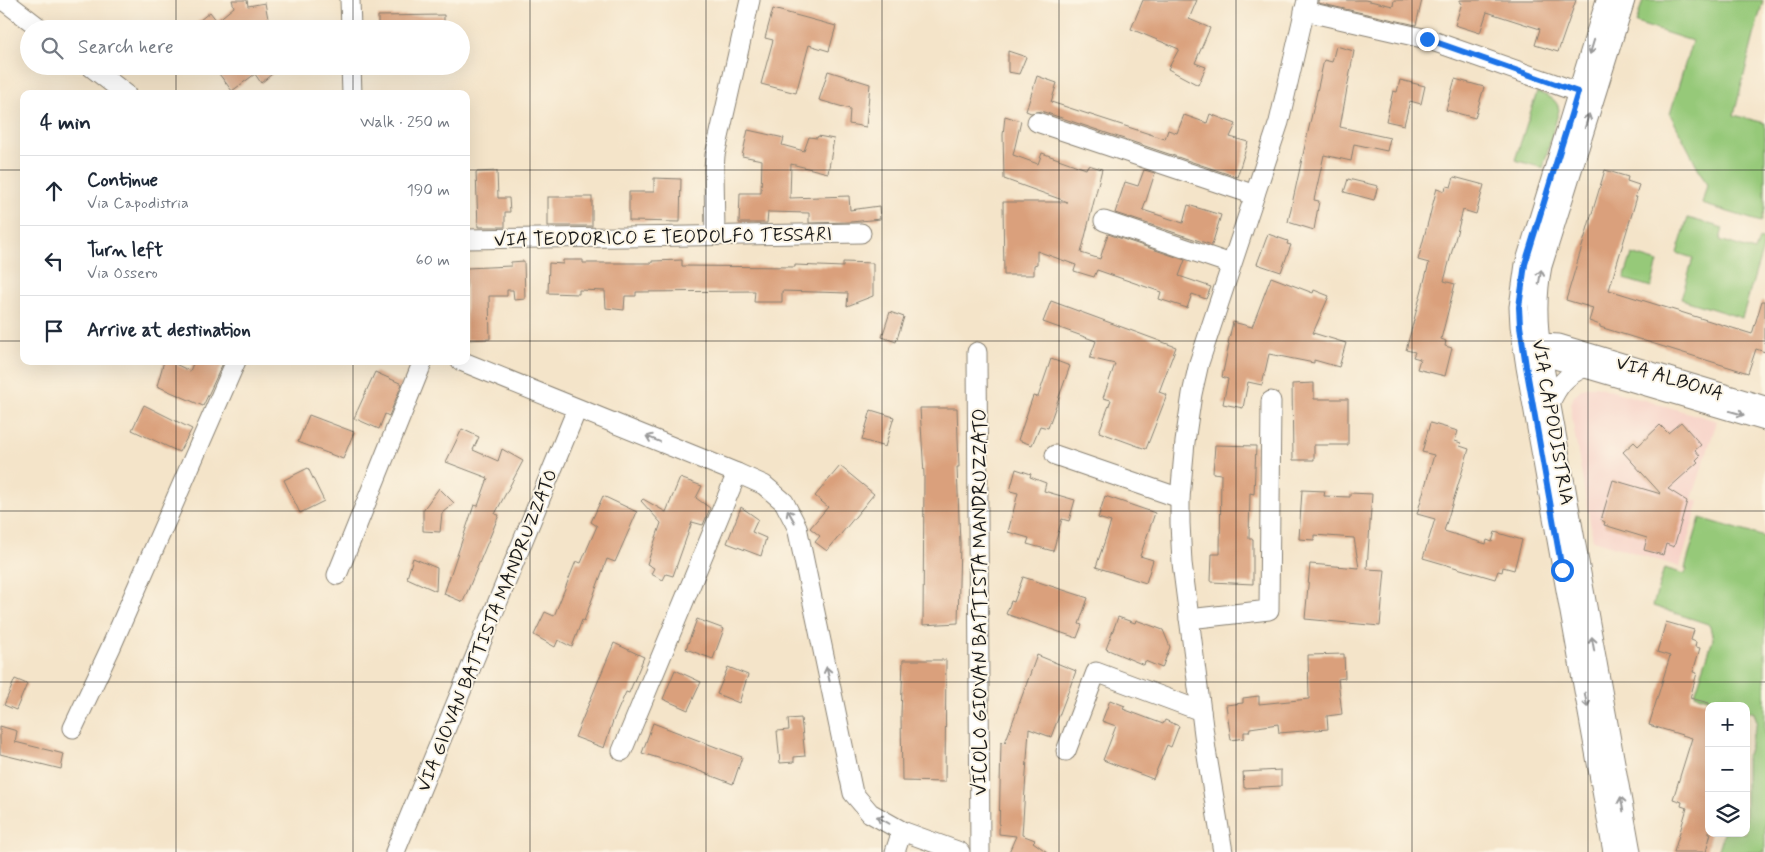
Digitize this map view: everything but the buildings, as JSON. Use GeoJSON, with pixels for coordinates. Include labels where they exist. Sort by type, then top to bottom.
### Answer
{"type":"FeatureCollection","features":[{"type":"Feature","properties":{"kind":"street"},"geometry":{"type":"LineString","coordinates":[[3,0],[29,20]]}},
{"type":"Feature","properties":{"kind":"street"},"geometry":{"type":"LineString","coordinates":[[350,0],[351,20]]}},
{"type":"Feature","properties":{"kind":"street"},"geometry":{"type":"LineString","coordinates":[[715,235],[715,155],[750,0]]}},
{"type":"Feature","properties":{"kind":"street","name":"VIA CAPODISTRIA"},"geometry":{"type":"LineString","coordinates":[[1606,0],[1586,95],[1539,280],[1535,349],[1613,852]]}},
{"type":"Feature","properties":{"kind":"street","name":"VIA CAPODISTRIA"},"geometry":{"type":"LineString","coordinates":[[1625,0],[1586,95],[1525,264],[1519,307],[1520,326],[1535,349],[1550,404],[1631,852]]}},
{"type":"Feature","properties":{"kind":"street"},"geometry":{"type":"LineString","coordinates":[[1223,852],[1201,711],[1182,563],[1180,498],[1185,442],[1192,394],[1208,333],[1256,195],[1281,112],[1305,5],[1427,39],[1586,95]]}},
{"type":"Feature","properties":{"kind":"street"},"geometry":{"type":"LineString","coordinates":[[102,75],[121,90]]}},
{"type":"Feature","properties":{"kind":"street"},"geometry":{"type":"LineString","coordinates":[[351,75],[352,90]]}},
{"type":"Feature","properties":{"kind":"street"},"geometry":{"type":"LineString","coordinates":[[1037,122],[1256,195]]}},
{"type":"Feature","properties":{"kind":"street"},"geometry":{"type":"LineString","coordinates":[[1104,221],[1231,264]]}},
{"type":"Feature","properties":{"kind":"street","name":"VIA TEODORICO E TEODOLFO TESSARI"},"geometry":{"type":"LineString","coordinates":[[470,239],[861,233]]}},
{"type":"Feature","properties":{"kind":"street","name":"VIA ALBONA"},"geometry":{"type":"LineString","coordinates":[[1538,310],[1561,337],[1575,349]]}},
{"type":"Feature","properties":{"kind":"street","name":"VIA ALBONA"},"geometry":{"type":"LineString","coordinates":[[1535,349],[1559,344],[1765,406]]}},
{"type":"Feature","properties":{"kind":"street","name":"VIA ALBONA"},"geometry":{"type":"LineString","coordinates":[[1535,349],[1583,368],[1765,421]]}},
{"type":"Feature","properties":{"kind":"street","name":"VICOLO GIOVAN BATTISTA MANDRUZZATO"},"geometry":{"type":"LineString","coordinates":[[977,352],[980,852]]}},
{"type":"Feature","properties":{"kind":"street"},"geometry":{"type":"LineString","coordinates":[[73,728],[111,648],[234,365]]}},
{"type":"Feature","properties":{"kind":"street"},"geometry":{"type":"LineString","coordinates":[[337,575],[421,365]]}},
{"type":"Feature","properties":{"kind":"street"},"geometry":{"type":"LineString","coordinates":[[470,365],[737,473],[764,485],[784,502],[797,527],[853,792],[870,814],[902,831],[960,852]]}},
{"type":"Feature","properties":{"kind":"street"},"geometry":{"type":"LineString","coordinates":[[1550,404],[1562,381],[1570,374],[1583,368]]}},
{"type":"Feature","properties":{"kind":"street"},"geometry":{"type":"LineString","coordinates":[[1189,619],[1269,610],[1271,401]]}},
{"type":"Feature","properties":{"kind":"street","name":"VIA GIOVAN BATTISTA MANDRUZZATO"},"geometry":{"type":"LineString","coordinates":[[396,852],[576,409]]}},
{"type":"Feature","properties":{"kind":"street"},"geometry":{"type":"LineString","coordinates":[[1055,455],[1180,498]]}},
{"type":"Feature","properties":{"kind":"street"},"geometry":{"type":"LineString","coordinates":[[622,751],[737,473]]}},
{"type":"Feature","properties":{"kind":"street"},"geometry":{"type":"LineString","coordinates":[[1066,751],[1096,672],[1201,711]]}},
{"type":"Feature","properties":{"kind":"street"},"geometry":{"type":"LineString","coordinates":[[895,852],[902,831]]}},
{"type":"Feature","properties":{"kind":"shaded area"},"geometry":{"type":"Polygon","coordinates":[[[1595,386],[1717,421],[1692,499],[1699,501],[1680,567],[1593,540],[1571,404],[1574,396],[1580,390],[1585,387],[1595,386]]]}},
{"type":"Feature","properties":{"kind":"green space"},"geometry":{"type":"Polygon","coordinates":[[[1643,0],[1763,0],[1734,115],[1765,123],[1765,209],[1761,222],[1702,204],[1707,185],[1670,114],[1692,41],[1636,23],[1643,0]]]}},
{"type":"Feature","properties":{"kind":"green space"},"geometry":{"type":"Polygon","coordinates":[[[1537,92],[1554,100],[1559,110],[1543,168],[1515,160],[1537,92]]]}},
{"type":"Feature","properties":{"kind":"green space"},"geometry":{"type":"Polygon","coordinates":[[[1688,218],[1723,228],[1720,240],[1755,251],[1759,239],[1765,241],[1742,318],[1681,299],[1693,258],[1677,253],[1688,218]]]}},
{"type":"Feature","properties":{"kind":"green space"},"geometry":{"type":"Polygon","coordinates":[[[1632,254],[1658,262],[1651,287],[1624,279],[1632,254]]]}},
{"type":"Feature","properties":{"kind":"green space"},"geometry":{"type":"Polygon","coordinates":[[[1700,518],[1765,537],[1765,852],[1718,852],[1723,837],[1750,837],[1750,745],[1757,721],[1754,713],[1750,712],[1750,702],[1720,702],[1695,694],[1713,639],[1708,624],[1653,606],[1664,568],[1685,574],[1687,569],[1685,568],[1700,518]]]}},
{"type":"Feature","properties":{"kind":"route"},"geometry":{"type":"LineString","coordinates":[[1427,39],[1578,92],[1525,264],[1519,307],[1526,366],[1562,570]]}}]}
